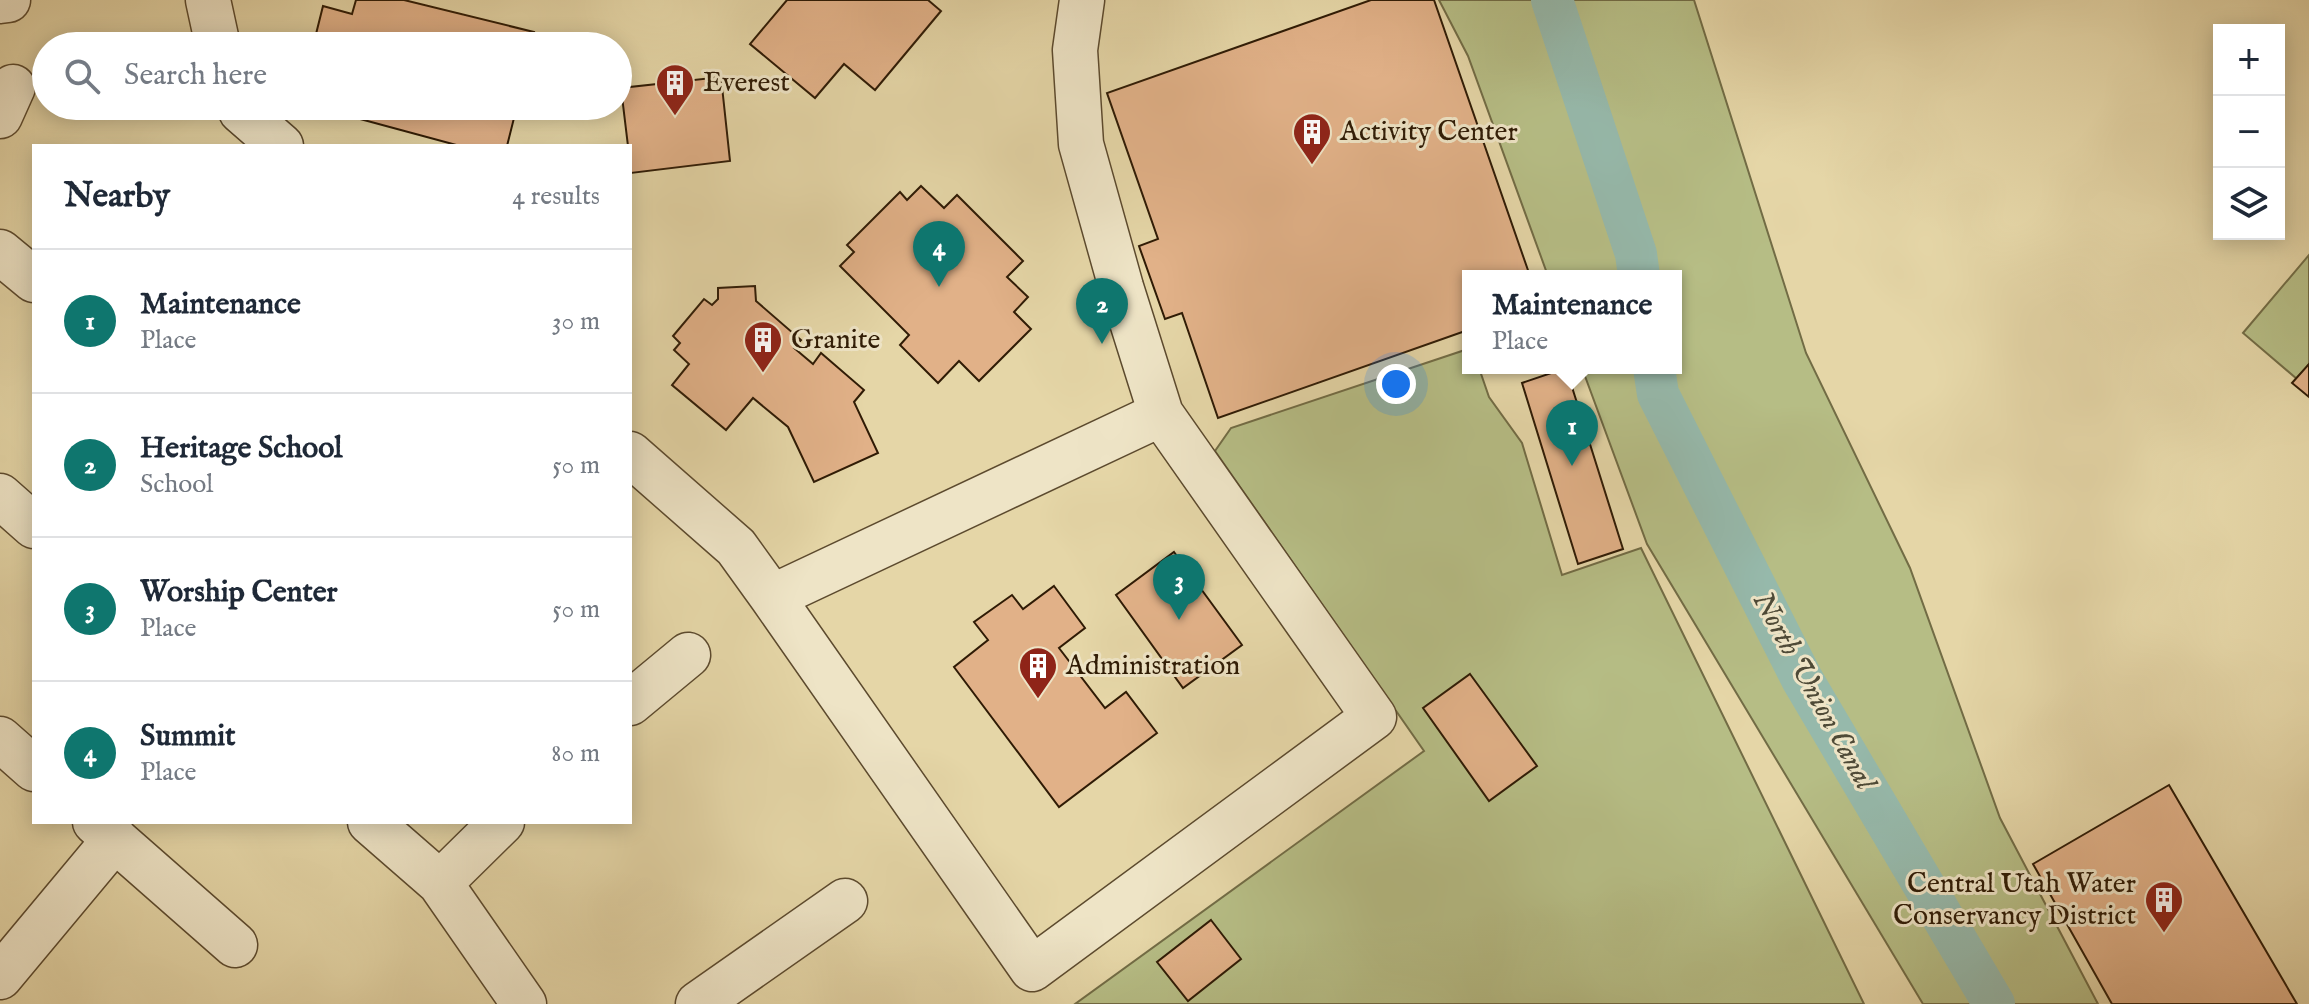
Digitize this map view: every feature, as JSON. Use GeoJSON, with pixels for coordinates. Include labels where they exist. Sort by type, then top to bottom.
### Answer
{"type":"FeatureCollection","features":[{"type":"Feature","properties":{"kind":"street"},"geometry":{"type":"LineString","coordinates":[[0,1],[8,0]]}},
{"type":"Feature","properties":{"kind":"street"},"geometry":{"type":"LineString","coordinates":[[208,0],[215,32]]}},
{"type":"Feature","properties":{"kind":"street"},"geometry":{"type":"LineString","coordinates":[[632,456],[736,547],[1032,969],[1374,717],[1161,414],[1081,144],[1075,50],[1082,0]]}},
{"type":"Feature","properties":{"kind":"street"},"geometry":{"type":"LineString","coordinates":[[251,120],[279,144]]}},
{"type":"Feature","properties":{"kind":"street"},"geometry":{"type":"LineString","coordinates":[[0,252],[32,278]]}},
{"type":"Feature","properties":{"kind":"street"},"geometry":{"type":"LineString","coordinates":[[772,597],[1161,414]]}},
{"type":"Feature","properties":{"kind":"street"},"geometry":{"type":"LineString","coordinates":[[0,496],[32,524]]}},
{"type":"Feature","properties":{"kind":"street"},"geometry":{"type":"LineString","coordinates":[[632,701],[688,655]]}},
{"type":"Feature","properties":{"kind":"street"},"geometry":{"type":"LineString","coordinates":[[0,739],[32,767]]}},
{"type":"Feature","properties":{"kind":"street"},"geometry":{"type":"LineString","coordinates":[[372,824],[440,883],[524,1004]]}},
{"type":"Feature","properties":{"kind":"street"},"geometry":{"type":"LineString","coordinates":[[440,883],[500,824]]}},
{"type":"Feature","properties":{"kind":"street"},"geometry":{"type":"LineString","coordinates":[[0,977],[105,831],[235,945]]}},
{"type":"Feature","properties":{"kind":"street"},"geometry":{"type":"LineString","coordinates":[[698,1004],[845,901]]}},
{"type":"Feature","properties":{"kind":"green space"},"geometry":{"type":"Polygon","coordinates":[[[1439,0],[1694,0],[1806,353],[1910,568],[2000,818],[2098,1004],[1923,1004],[1647,544],[1584,374],[1682,374],[1682,270],[1546,270],[1468,56],[1439,0]]]}},
{"type":"Feature","properties":{"kind":"green space"},"geometry":{"type":"Polygon","coordinates":[[[2309,255],[2309,364],[2297,379],[2243,333],[2309,255]]]}},
{"type":"Feature","properties":{"kind":"green space"},"geometry":{"type":"Polygon","coordinates":[[[1462,351],[1462,374],[1481,374],[1489,397],[1522,443],[1562,575],[1641,548],[1864,1004],[1075,1004],[1424,751],[1215,451],[1231,428],[1462,351]]]}},
{"type":"Feature","properties":{"kind":"building"},"geometry":{"type":"Polygon","coordinates":[[[356,0],[404,0],[534,32],[316,32],[323,6],[352,14],[356,0]]]}},
{"type":"Feature","properties":{"kind":"building"},"geometry":{"type":"Polygon","coordinates":[[[787,0],[928,0],[941,11],[875,90],[844,64],[815,98],[750,44],[787,0]]]}},
{"type":"Feature","properties":{"kind":"building","name":"Activity Center"},"geometry":{"type":"Polygon","coordinates":[[[1371,0],[1434,0],[1528,270],[1462,270],[1462,332],[1218,418],[1182,313],[1165,319],[1139,246],[1158,239],[1107,93],[1371,0]]]}},
{"type":"Feature","properties":{"kind":"building","name":"Everest"},"geometry":{"type":"Polygon","coordinates":[[[721,77],[730,161],[632,173],[632,144],[628,144],[625,120],[632,120],[632,87],[721,77]]]}},
{"type":"Feature","properties":{"kind":"building"},"geometry":{"type":"Polygon","coordinates":[[[364,120],[514,120],[508,144],[453,144],[364,120]]]}},
{"type":"Feature","properties":{"kind":"building"},"geometry":{"type":"Polygon","coordinates":[[[921,186],[944,208],[957,195],[1023,261],[1007,277],[1028,297],[1014,312],[1031,329],[979,381],[959,361],[938,383],[900,345],[909,335],[840,266],[854,252],[847,245],[900,192],[907,200],[921,186]]]}},
{"type":"Feature","properties":{"kind":"building","name":"Granite"},"geometry":{"type":"Polygon","coordinates":[[[755,286],[756,301],[801,340],[794,348],[813,364],[821,353],[864,390],[854,402],[878,453],[814,482],[788,427],[753,398],[726,430],[672,385],[689,364],[674,350],[680,343],[673,336],[704,299],[712,305],[718,299],[718,288],[755,286]]]}},
{"type":"Feature","properties":{"kind":"building"},"geometry":{"type":"Polygon","coordinates":[[[2309,364],[2309,397],[2292,383],[2309,364]]]}},
{"type":"Feature","properties":{"kind":"building"},"geometry":{"type":"Polygon","coordinates":[[[1548,374],[1568,374],[1623,549],[1578,564],[1522,383],[1548,374]]]}},
{"type":"Feature","properties":{"kind":"building"},"geometry":{"type":"Polygon","coordinates":[[[1174,552],[1242,645],[1183,688],[1116,595],[1174,552]]]}},
{"type":"Feature","properties":{"kind":"building","name":"Administration"},"geometry":{"type":"Polygon","coordinates":[[[1054,586],[1085,628],[1059,648],[1105,708],[1126,692],[1157,733],[1059,807],[954,667],[988,640],[974,622],[1012,595],[1023,609],[1054,586]]]}},
{"type":"Feature","properties":{"kind":"building"},"geometry":{"type":"Polygon","coordinates":[[[1470,674],[1537,766],[1489,801],[1423,708],[1470,674]]]}},
{"type":"Feature","properties":{"kind":"building","name":"Central Utah Water Conservancy District"},"geometry":{"type":"Polygon","coordinates":[[[2169,785],[2297,1004],[2112,1004],[2033,864],[2169,785]]]}},
{"type":"Feature","properties":{"kind":"building"},"geometry":{"type":"Polygon","coordinates":[[[1211,920],[1241,959],[1188,1001],[1157,962],[1211,920]]]}},
{"type":"Feature","properties":{"kind":"waterway","name":"North Union Canal"},"geometry":{"type":"LineString","coordinates":[[1552,0],[1636,254],[1638,270]]}},
{"type":"Feature","properties":{"kind":"waterway","name":"North Union Canal"},"geometry":{"type":"LineString","coordinates":[[1655,374],[1658,394],[1802,679],[1994,1004]]}},
{"type":"Feature","properties":{"kind":"place","name":"Everest"},"geometry":{"type":"Point","coordinates":[675,117]}},
{"type":"Feature","properties":{"kind":"place","name":"Activity Center"},"geometry":{"type":"Point","coordinates":[1312,166]}},
{"type":"Feature","properties":{"kind":"place","name":"Summit"},"geometry":{"type":"Point","coordinates":[939,287]}},
{"type":"Feature","properties":{"kind":"place","name":"Heritage School"},"geometry":{"type":"Point","coordinates":[1102,344]}},
{"type":"Feature","properties":{"kind":"place","name":"Granite"},"geometry":{"type":"Point","coordinates":[763,374]}},
{"type":"Feature","properties":{"kind":"place","name":"Maintenance"},"geometry":{"type":"Point","coordinates":[1572,466]}},
{"type":"Feature","properties":{"kind":"place","name":"Worship Center"},"geometry":{"type":"Point","coordinates":[1179,620]}},
{"type":"Feature","properties":{"kind":"place","name":"Administration"},"geometry":{"type":"Point","coordinates":[1038,700]}},
{"type":"Feature","properties":{"kind":"place","name":"Central Utah Water Conservancy District"},"geometry":{"type":"Point","coordinates":[2164,934]}}]}
